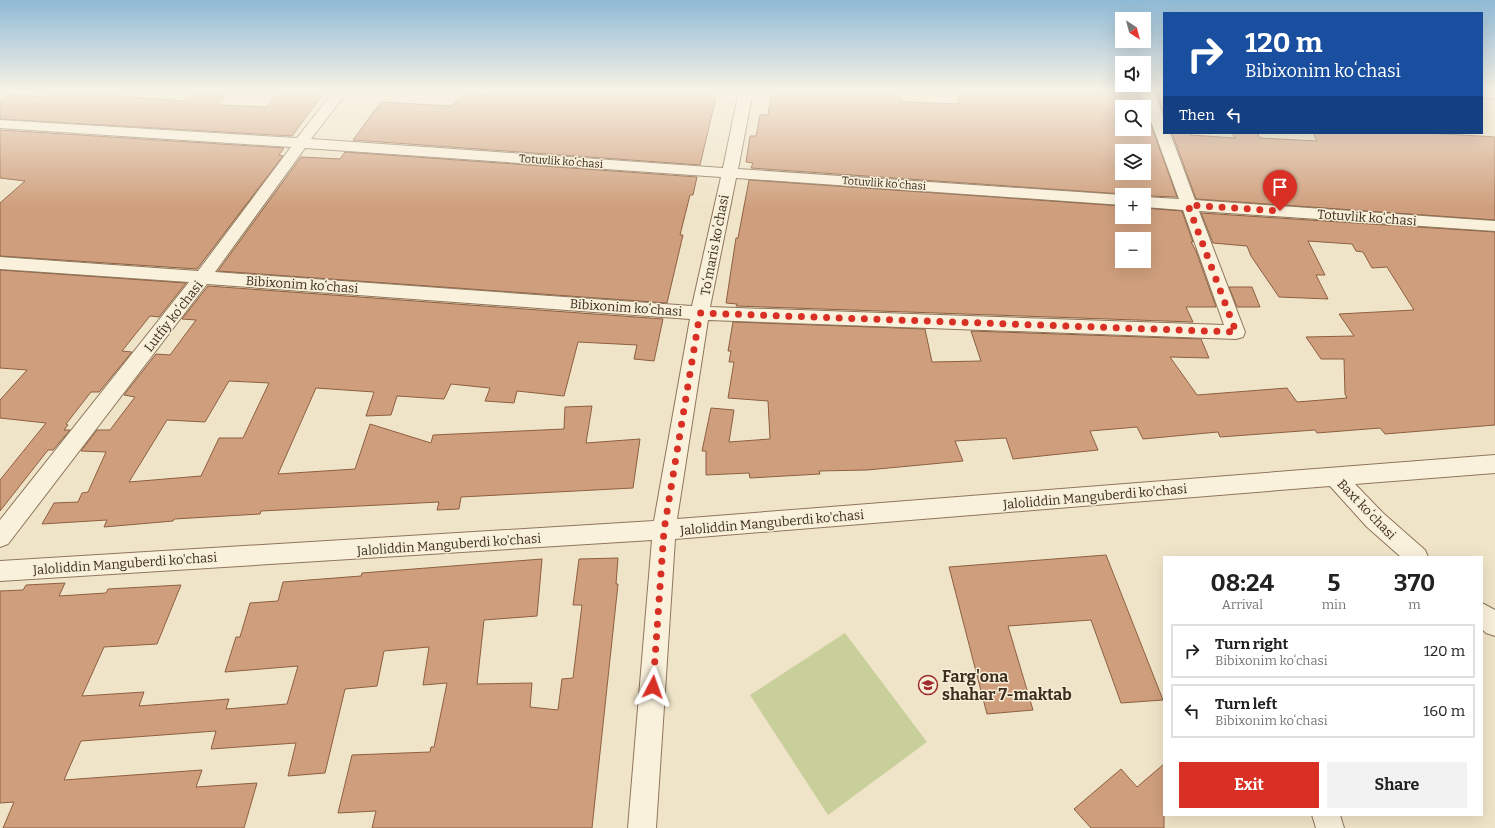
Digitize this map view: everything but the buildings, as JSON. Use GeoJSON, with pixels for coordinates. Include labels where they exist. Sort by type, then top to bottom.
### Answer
{"type":"FeatureCollection","features":[{"type":"Feature","properties":{"kind":"street","name":"Totuvlik koʻchasi"},"geometry":{"type":"LineString","coordinates":[[89,130],[729,172],[1115,200]]}},
{"type":"Feature","properties":{"kind":"street","name":"Lutfiy koʻchasi"},"geometry":{"type":"LineString","coordinates":[[0,537],[203,277],[311,130]]}},
{"type":"Feature","properties":{"kind":"street","name":"Toʻmaris koʻchasi"},"geometry":{"type":"LineString","coordinates":[[642,828],[664,530],[700,313],[738,130]]}},
{"type":"Feature","properties":{"kind":"street"},"geometry":{"type":"LineString","coordinates":[[1160,130],[1188,205]]}},
{"type":"Feature","properties":{"kind":"street","name":"Totuvlik koʻchasi"},"geometry":{"type":"LineString","coordinates":[[1151,202],[1495,226]]}},
{"type":"Feature","properties":{"kind":"street","name":"Bibixonim koʻchasi"},"geometry":{"type":"LineString","coordinates":[[0,263],[700,313],[1236,332],[1188,205]]}},
{"type":"Feature","properties":{"kind":"street","name":"Jaloliddin Manguberdi ko'chasi"},"geometry":{"type":"LineString","coordinates":[[0,571],[664,530],[1495,464]]}},
{"type":"Feature","properties":{"kind":"street","name":"Baxt koʻchasi"},"geometry":{"type":"LineString","coordinates":[[1335,477],[1375,520],[1416,556]]}},
{"type":"Feature","properties":{"kind":"street"},"geometry":{"type":"LineString","coordinates":[[1326,816],[1330,828]]}},
{"type":"Feature","properties":{"kind":"green space"},"geometry":{"type":"Polygon","coordinates":[[[845,633],[927,742],[828,815],[750,695],[845,633]]]}},
{"type":"Feature","properties":{"kind":"place","name":"Farg'ona shahar 7-maktab"},"geometry":{"type":"Point","coordinates":[928,685]}},
{"type":"Feature","properties":{"kind":"route"},"geometry":{"type":"LineString","coordinates":[[653,687],[664,530],[700,313],[1236,332],[1188,205],[1280,211]]}}]}
